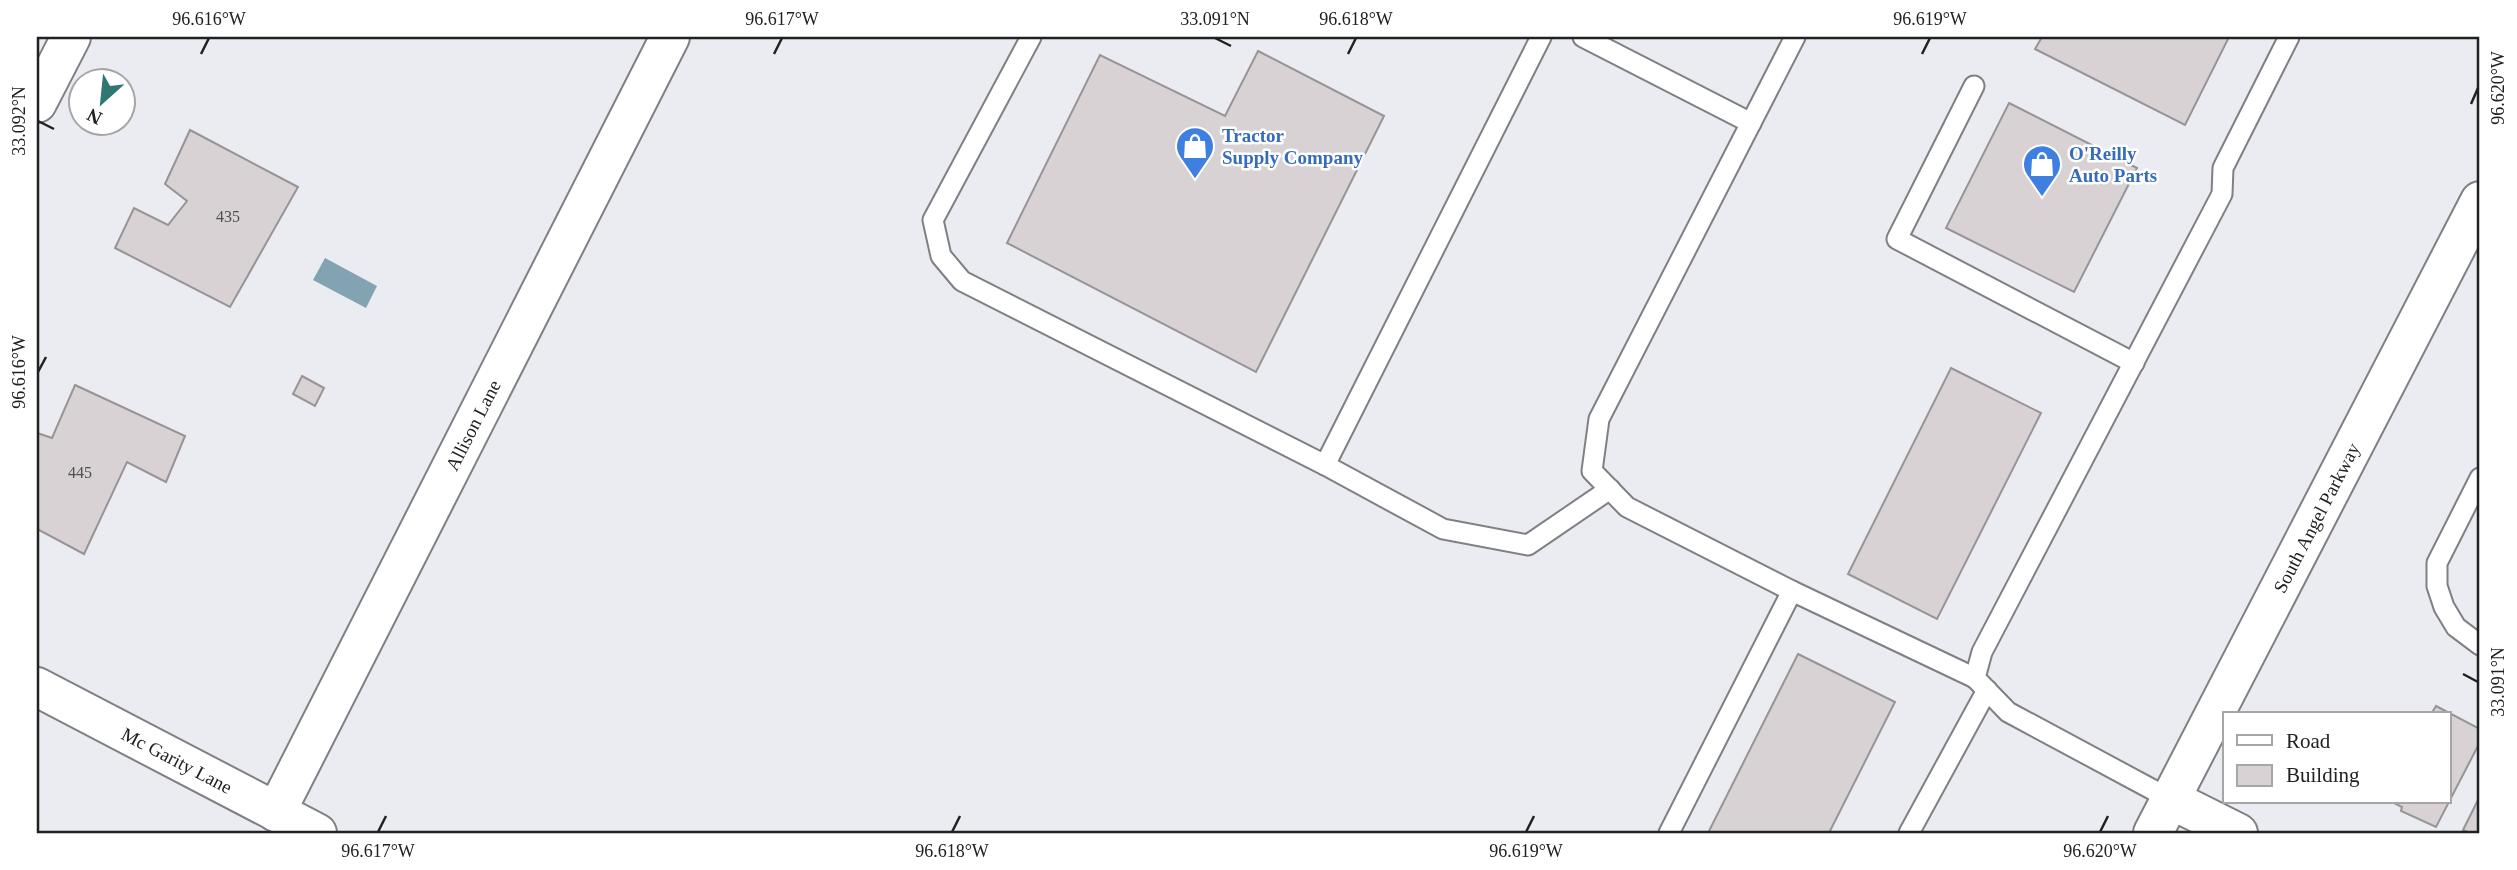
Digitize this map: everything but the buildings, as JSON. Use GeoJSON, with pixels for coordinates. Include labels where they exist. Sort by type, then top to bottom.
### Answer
{"type":"FeatureCollection","features":[{"type":"Feature","properties":{"kind":"street"},"geometry":{"type":"LineString","coordinates":[[37,103],[71,37]]}},
{"type":"Feature","properties":{"kind":"street","name":"Allison Lane"},"geometry":{"type":"LineString","coordinates":[[276,812],[670,37]]}},
{"type":"Feature","properties":{"kind":"street","name":"South Angel Parkway"},"geometry":{"type":"LineString","coordinates":[[2153,833],[2480,201]]}},
{"type":"Feature","properties":{"kind":"street","name":"Mc Garity Lane"},"geometry":{"type":"LineString","coordinates":[[37,687],[317,833]]}},
{"type":"Feature","properties":{"kind":"street"},"geometry":{"type":"LineString","coordinates":[[2170,799],[2238,833]]}},
{"type":"Feature","properties":{"kind":"lane"},"geometry":{"type":"LineString","coordinates":[[1031,37],[933,220],[941,256],[962,281],[1325,465],[1443,529],[1528,545],[1610,489]]}},
{"type":"Feature","properties":{"kind":"lane"},"geometry":{"type":"LineString","coordinates":[[1325,465],[1541,37]]}},
{"type":"Feature","properties":{"kind":"lane"},"geometry":{"type":"LineString","coordinates":[[1583,37],[1751,123]]}},
{"type":"Feature","properties":{"kind":"lane"},"geometry":{"type":"LineString","coordinates":[[1795,37],[1600,419],[1592,471],[1627,507],[1981,684],[2008,712],[2170,799]]}},
{"type":"Feature","properties":{"kind":"lane"},"geometry":{"type":"LineString","coordinates":[[1909,833],[1981,684],[1982,652],[2222,194],[2223,168],[2289,37]]}},
{"type":"Feature","properties":{"kind":"lane"},"geometry":{"type":"LineString","coordinates":[[1974,86],[1897,239],[2134,363]]}},
{"type":"Feature","properties":{"kind":"lane"},"geometry":{"type":"LineString","coordinates":[[2480,478],[2437,564],[2437,586],[2444,607],[2456,626],[2480,645]]}},
{"type":"Feature","properties":{"kind":"lane"},"geometry":{"type":"LineString","coordinates":[[1669,833],[1792,591]]}},
{"type":"Feature","properties":{"kind":"water"},"geometry":{"type":"Polygon","coordinates":[[[325,258],[377,286],[366,308],[313,280],[325,258]]]}},
{"type":"Feature","properties":{"kind":"place","name":"Tractor Supply Company"},"geometry":{"type":"Point","coordinates":[1195,180]}},
{"type":"Feature","properties":{"kind":"place","name":"O'Reilly Auto Parts"},"geometry":{"type":"Point","coordinates":[2042,198]}}]}
